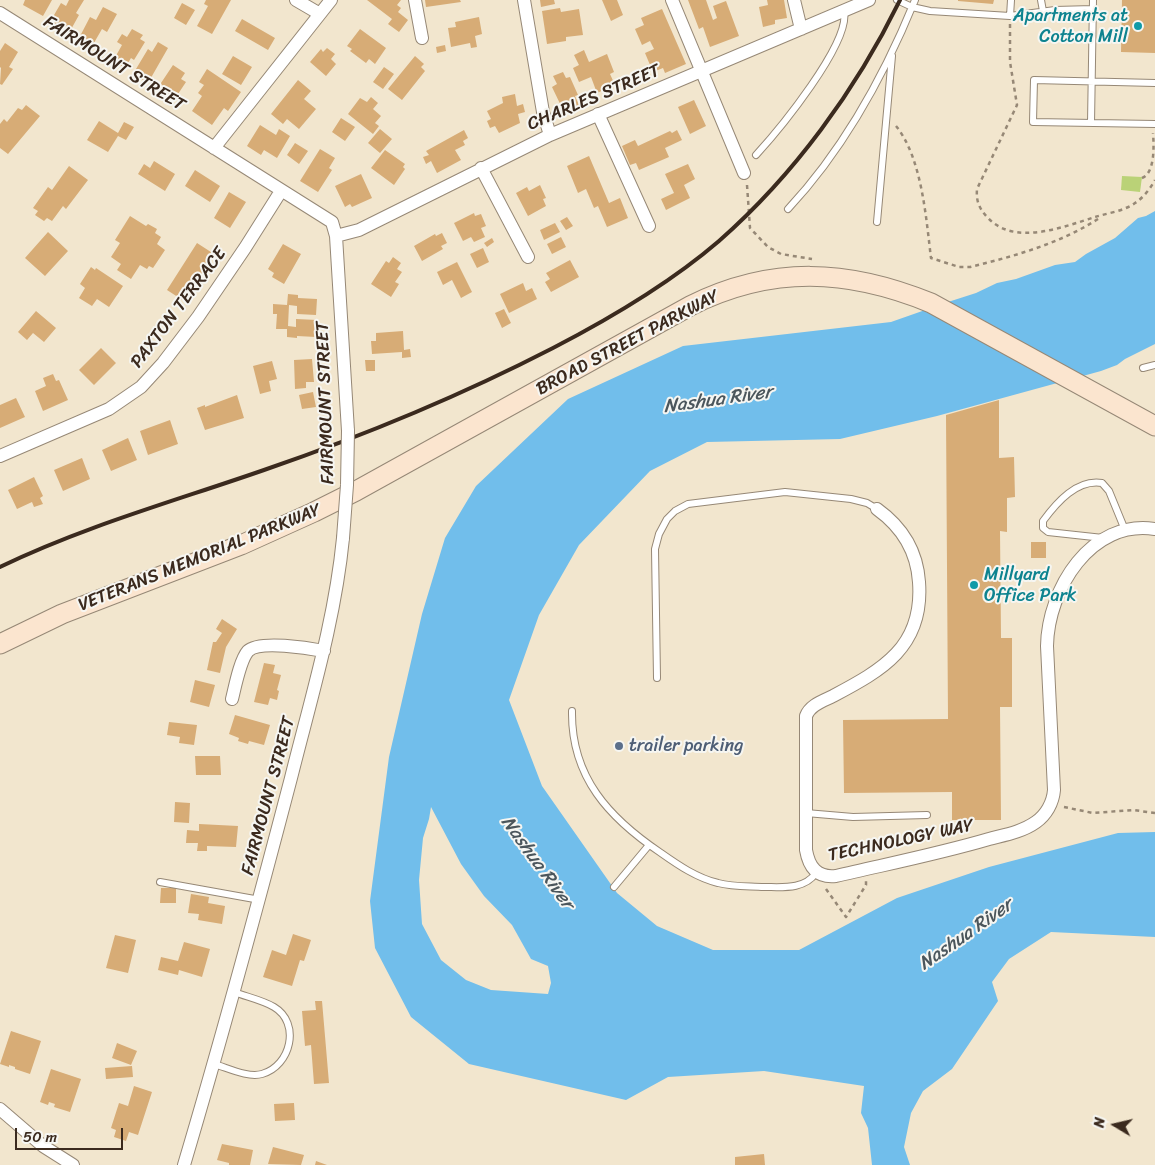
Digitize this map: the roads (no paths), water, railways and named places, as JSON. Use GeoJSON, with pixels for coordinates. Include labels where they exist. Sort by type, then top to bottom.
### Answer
{"type":"FeatureCollection","features":[{"type":"Feature","properties":{"kind":"main road","name":"BROAD STREET PARKWAY"},"geometry":{"type":"LineString","coordinates":[[477,424],[682,311],[726,290],[772,278],[808,276],[874,284],[931,304],[1155,426]]}},
{"type":"Feature","properties":{"kind":"main road","name":"VETERANS MEMORIAL PARKWAY"},"geometry":{"type":"LineString","coordinates":[[0,644],[62,614],[241,545],[290,524],[356,491],[477,424]]}},
{"type":"Feature","properties":{"kind":"street"},"geometry":{"type":"LineString","coordinates":[[296,0],[320,14]]}},
{"type":"Feature","properties":{"kind":"street"},"geometry":{"type":"LineString","coordinates":[[214,148],[331,0]]}},
{"type":"Feature","properties":{"kind":"street"},"geometry":{"type":"LineString","coordinates":[[414,0],[422,38]]}},
{"type":"Feature","properties":{"kind":"street"},"geometry":{"type":"LineString","coordinates":[[524,0],[543,112],[550,135]]}},
{"type":"Feature","properties":{"kind":"street"},"geometry":{"type":"LineString","coordinates":[[672,0],[744,173]]}},
{"type":"Feature","properties":{"kind":"street"},"geometry":{"type":"LineString","coordinates":[[794,0],[801,29]]}},
{"type":"Feature","properties":{"kind":"street","name":"CHARLES STREET"},"geometry":{"type":"LineString","coordinates":[[336,236],[359,230],[550,135],[870,0]]}},
{"type":"Feature","properties":{"kind":"street","name":"FAIRMOUNT STREET"},"geometry":{"type":"LineString","coordinates":[[0,13],[332,222],[336,236],[347,417],[347,485],[338,581],[324,651],[260,900],[184,1165]]}},
{"type":"Feature","properties":{"kind":"street"},"geometry":{"type":"LineString","coordinates":[[598,114],[648,226]]}},
{"type":"Feature","properties":{"kind":"street"},"geometry":{"type":"LineString","coordinates":[[481,168],[528,257]]}},
{"type":"Feature","properties":{"kind":"street","name":"PAXTON TERRACE"},"geometry":{"type":"LineString","coordinates":[[0,456],[109,409],[141,387],[163,363],[198,317],[245,248],[280,191]]}},
{"type":"Feature","properties":{"kind":"street","name":"TECHNOLOGY WAY"},"geometry":{"type":"LineString","coordinates":[[877,508],[897,525],[914,556],[920,586],[917,615],[907,638],[889,663],[859,682],[813,706],[807,713],[805,722],[807,857],[816,873],[824,876],[832,876],[966,846],[1016,831],[1038,820],[1046,812],[1054,794],[1055,781],[1047,646],[1050,618],[1058,594],[1070,572],[1084,556],[1105,538]]}},
{"type":"Feature","properties":{"kind":"street"},"geometry":{"type":"LineString","coordinates":[[1105,538],[1125,530],[1155,529]]}},
{"type":"Feature","properties":{"kind":"street"},"geometry":{"type":"LineString","coordinates":[[232,699],[244,659],[252,648],[260,646],[307,648],[324,651]]}},
{"type":"Feature","properties":{"kind":"street"},"geometry":{"type":"LineString","coordinates":[[0,1109],[43,1146],[73,1165]]}},
{"type":"Feature","properties":{"kind":"lane"},"geometry":{"type":"LineString","coordinates":[[897,0],[912,7],[930,11],[1010,16],[1043,11],[1093,9]]}},
{"type":"Feature","properties":{"kind":"lane"},"geometry":{"type":"LineString","coordinates":[[788,209],[819,173],[846,135],[872,92],[915,0]]}},
{"type":"Feature","properties":{"kind":"lane"},"geometry":{"type":"LineString","coordinates":[[1010,0],[1010,16]]}},
{"type":"Feature","properties":{"kind":"lane"},"geometry":{"type":"LineString","coordinates":[[1041,0],[1043,11]]}},
{"type":"Feature","properties":{"kind":"lane"},"geometry":{"type":"LineString","coordinates":[[1091,124],[1093,0]]}},
{"type":"Feature","properties":{"kind":"lane"},"geometry":{"type":"LineString","coordinates":[[756,156],[791,114],[827,59],[842,29],[845,19],[844,11]]}},
{"type":"Feature","properties":{"kind":"lane"},"geometry":{"type":"LineString","coordinates":[[877,222],[892,51]]}},
{"type":"Feature","properties":{"kind":"lane"},"geometry":{"type":"LineString","coordinates":[[1154,124],[1033,122],[1034,80],[1155,83]]}},
{"type":"Feature","properties":{"kind":"lane"},"geometry":{"type":"LineString","coordinates":[[1143,368],[1155,365]]}},
{"type":"Feature","properties":{"kind":"lane"},"geometry":{"type":"LineString","coordinates":[[1105,538],[1048,532],[1043,528],[1043,521],[1072,490],[1083,484],[1093,482],[1102,483],[1109,491],[1125,530]]}},
{"type":"Feature","properties":{"kind":"lane"},"geometry":{"type":"LineString","coordinates":[[656,678],[655,549],[664,524],[675,511],[688,504],[780,492],[851,499],[877,508]]}},
{"type":"Feature","properties":{"kind":"lane"},"geometry":{"type":"LineString","coordinates":[[572,711],[574,744],[580,764],[589,783],[610,810],[632,832],[649,845],[690,872],[724,884],[791,887],[808,881],[816,873]]}},
{"type":"Feature","properties":{"kind":"lane"},"geometry":{"type":"LineString","coordinates":[[806,813],[853,817],[927,815]]}},
{"type":"Feature","properties":{"kind":"lane"},"geometry":{"type":"LineString","coordinates":[[614,887],[649,845]]}},
{"type":"Feature","properties":{"kind":"lane"},"geometry":{"type":"LineString","coordinates":[[160,882],[260,900]]}},
{"type":"Feature","properties":{"kind":"lane"},"geometry":{"type":"LineString","coordinates":[[214,1064],[249,1074],[261,1075],[271,1070],[280,1062],[290,1042],[290,1032],[282,1014],[274,1007],[234,992]]}},
{"type":"Feature","properties":{"kind":"water","name":"Nashua River"},"geometry":{"type":"Polygon","coordinates":[[[1155,211],[1155,344],[1117,365],[1101,371],[937,416],[840,439],[707,442],[650,471],[579,545],[539,615],[509,700],[542,786],[617,893],[657,926],[713,950],[799,950],[897,898],[989,867],[1118,833],[1155,832],[1155,937],[1051,932],[1009,959],[992,982],[998,1001],[952,1069],[923,1091],[911,1113],[904,1147],[910,1165],[872,1165],[868,1128],[861,1113],[864,1086],[764,1071],[668,1077],[626,1100],[469,1064],[411,1017],[375,948],[370,901],[389,757],[422,614],[445,538],[476,486],[568,399],[683,346],[891,322],[976,293],[997,283],[1016,279],[1055,265],[1075,262],[1115,238],[1138,218],[1155,211]],[[431,807],[423,838],[419,880],[422,924],[441,960],[466,980],[491,990],[548,994],[551,983],[548,966],[531,959],[512,925],[484,896],[461,864],[431,807]]]}},
{"type":"Feature","properties":{"kind":"railway"},"geometry":{"type":"LineString","coordinates":[[0,567],[97,526],[301,457],[411,414],[518,366],[596,325],[660,286],[719,241],[747,215],[798,159],[821,130],[864,66],[900,0]]}},
{"type":"Feature","properties":{"kind":"place","name":"Apartments at Cotton Mill"},"geometry":{"type":"Point","coordinates":[1138,26]}},
{"type":"Feature","properties":{"kind":"place","name":"Millyard Office Park"},"geometry":{"type":"Point","coordinates":[974,585]}},
{"type":"Feature","properties":{"kind":"place","name":"trailer parking"},"geometry":{"type":"Point","coordinates":[619,746]}}]}
